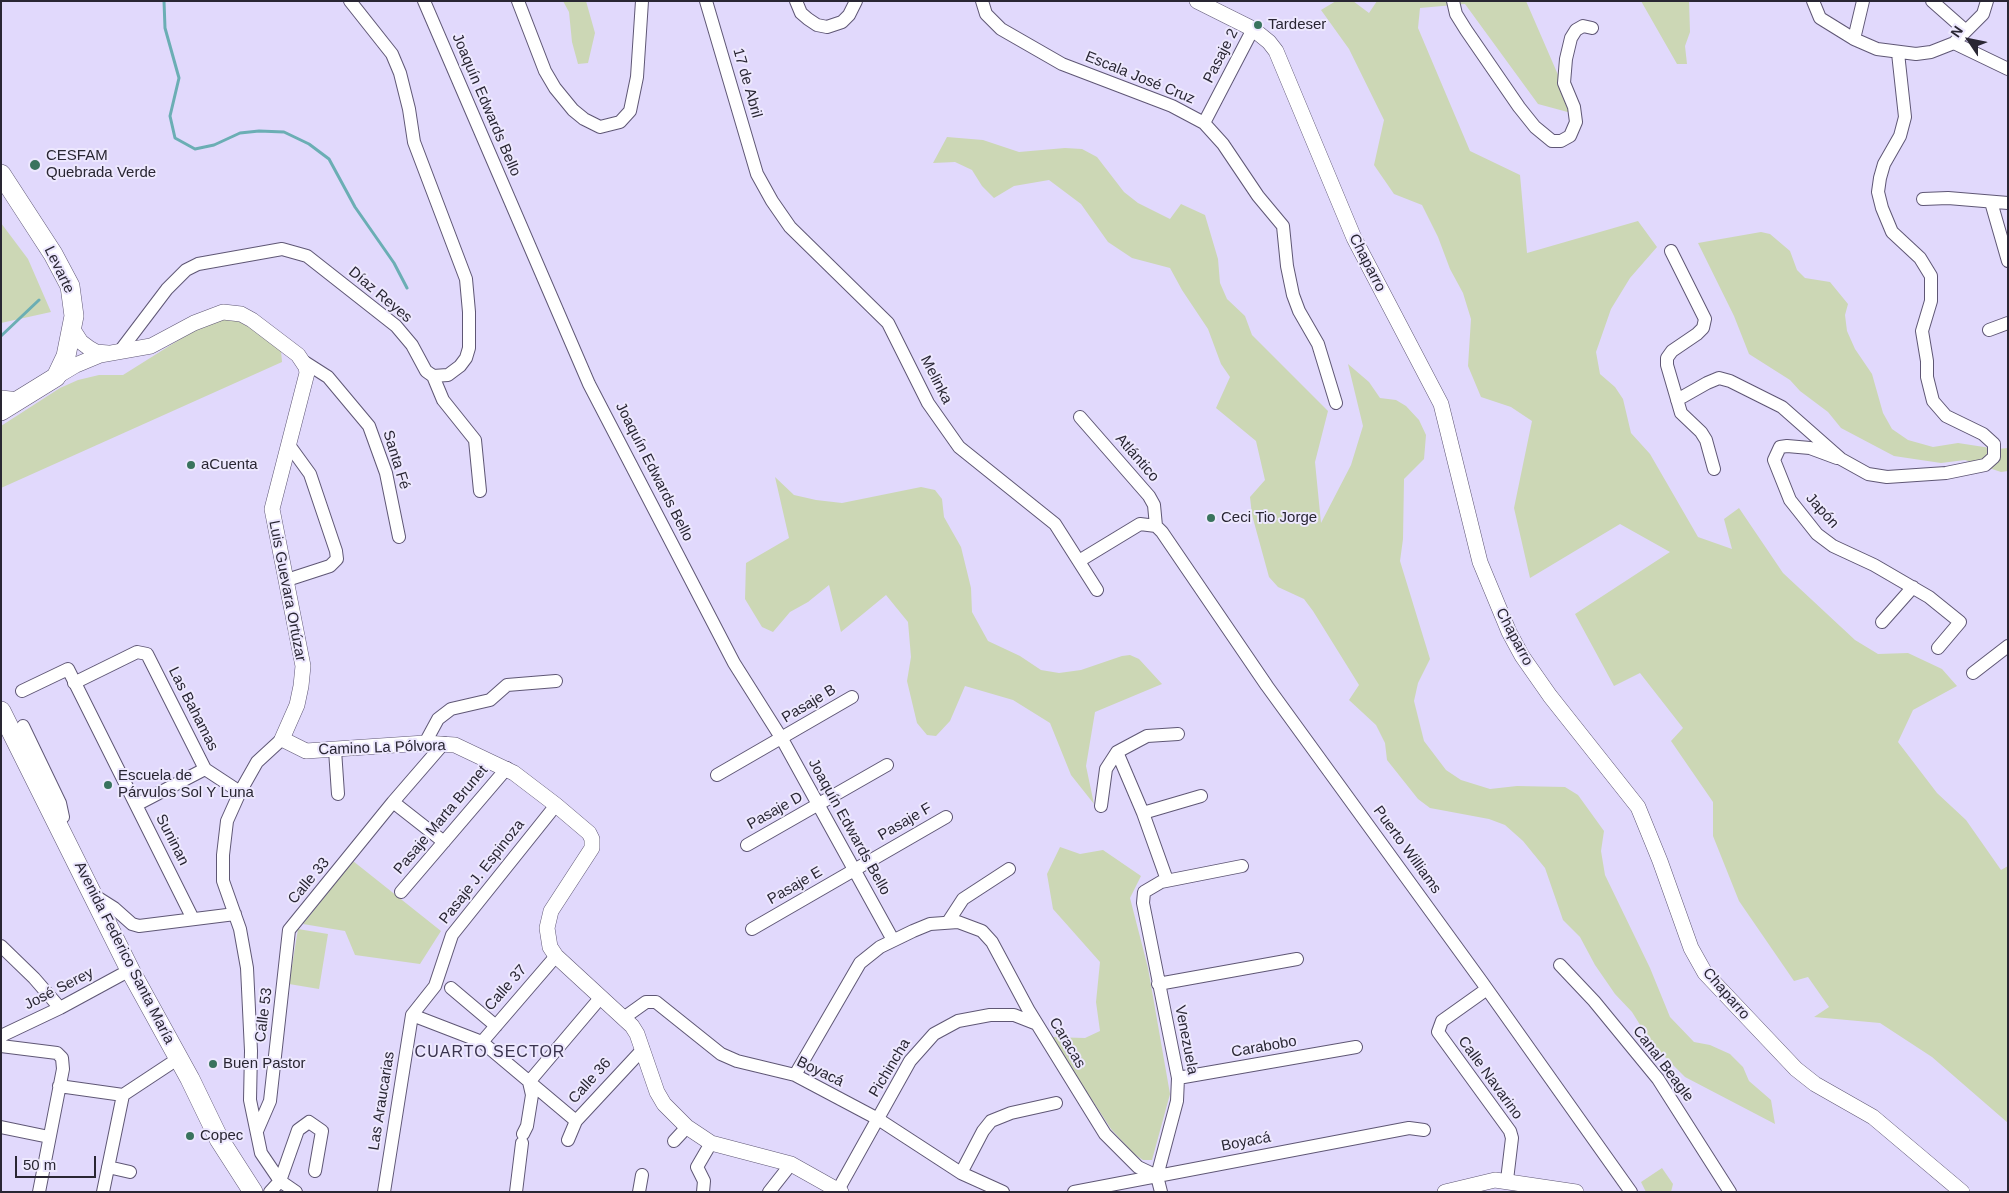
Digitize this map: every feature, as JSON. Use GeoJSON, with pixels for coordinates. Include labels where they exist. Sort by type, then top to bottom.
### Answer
{"type":"FeatureCollection","features":[{"type":"Feature","properties":{"kind":"main road","name":"Levarte"},"geometry":{"type":"LineString","coordinates":[[1,174],[53,254],[70,286],[74,304],[72,328],[66,356],[56,377]]}},
{"type":"Feature","properties":{"kind":"main road"},"geometry":{"type":"LineString","coordinates":[[1,411],[10,399],[56,377]]}},
{"type":"Feature","properties":{"kind":"main road","name":"Avenida Federico Santa María"},"geometry":{"type":"LineString","coordinates":[[1,711],[95,896],[130,970],[179,1058],[219,1139],[253,1192]]}},
{"type":"Feature","properties":{"kind":"street"},"geometry":{"type":"LineString","coordinates":[[350,1],[392,54],[406,96],[414,142],[466,279],[469,348],[466,358],[460,366],[448,375],[433,376]]}},
{"type":"Feature","properties":{"kind":"street","name":"Joaquín Edwards Bello"},"geometry":{"type":"LineString","coordinates":[[424,1],[589,384],[734,663],[782,739],[893,940]]}},
{"type":"Feature","properties":{"kind":"street"},"geometry":{"type":"LineString","coordinates":[[518,1],[545,71],[555,88],[573,110],[584,119],[600,127],[620,122],[626,118],[633,103],[637,77],[642,1]]}},
{"type":"Feature","properties":{"kind":"street","name":"17 de Abril"},"geometry":{"type":"LineString","coordinates":[[706,1],[757,174]]}},
{"type":"Feature","properties":{"kind":"street"},"geometry":{"type":"LineString","coordinates":[[796,1],[801,13],[808,20],[817,25],[827,26],[842,22],[849,15],[856,1]]}},
{"type":"Feature","properties":{"kind":"street","name":"Escala José Cruz"},"geometry":{"type":"LineString","coordinates":[[982,1],[986,14],[1001,30],[1062,64],[1172,106],[1204,123],[1223,144],[1258,196],[1283,226],[1287,266],[1293,296],[1299,311],[1318,344],[1336,403]]}},
{"type":"Feature","properties":{"kind":"street","name":"Chaparro"},"geometry":{"type":"LineString","coordinates":[[1197,1],[1252,29],[1269,42],[1276,52],[1354,238],[1441,404],[1480,562],[1509,632],[1522,656],[1550,696],[1638,807],[1696,960],[1728,999],[1796,1069],[1815,1084],[1873,1117],[1960,1191]]}},
{"type":"Feature","properties":{"kind":"street"},"geometry":{"type":"LineString","coordinates":[[1453,1],[1456,14],[1519,107],[1535,128],[1552,141],[1561,141],[1570,136],[1576,122],[1574,107],[1564,83],[1566,59],[1571,38],[1576,30],[1583,26],[1592,28]]}},
{"type":"Feature","properties":{"kind":"street"},"geometry":{"type":"LineString","coordinates":[[1813,1],[1820,18],[1854,40],[1877,49],[1898,53],[1932,52],[1954,43],[1983,14],[1986,1]]}},
{"type":"Feature","properties":{"kind":"street"},"geometry":{"type":"LineString","coordinates":[[1854,40],[1863,1]]}},
{"type":"Feature","properties":{"kind":"street"},"geometry":{"type":"LineString","coordinates":[[1932,1],[1966,31]]}},
{"type":"Feature","properties":{"kind":"street","name":"Pasaje 2"},"geometry":{"type":"LineString","coordinates":[[1204,123],[1252,29]]}},
{"type":"Feature","properties":{"kind":"street"},"geometry":{"type":"LineString","coordinates":[[1954,43],[2008,70]]}},
{"type":"Feature","properties":{"kind":"street"},"geometry":{"type":"LineString","coordinates":[[1677,400],[1720,378],[1730,381],[1782,407],[1841,460],[1868,474],[1887,477],[1946,473],[1974,468],[1991,462],[1996,451],[1994,444],[1983,434],[1946,416],[1933,401],[1927,377],[1927,361],[1922,331],[1931,301],[1931,276],[1920,258],[1892,232],[1882,208],[1878,192],[1884,164],[1900,136],[1905,118],[1898,53]]}},
{"type":"Feature","properties":{"kind":"street","name":"Melinka"},"geometry":{"type":"LineString","coordinates":[[757,174],[772,201],[790,227],[888,323],[928,403],[959,447],[1055,524],[1098,590]]}},
{"type":"Feature","properties":{"kind":"street"},"geometry":{"type":"LineString","coordinates":[[1923,199],[2008,203]]}},
{"type":"Feature","properties":{"kind":"street"},"geometry":{"type":"LineString","coordinates":[[1991,202],[2008,261]]}},
{"type":"Feature","properties":{"kind":"street","name":"Díaz Reyes"},"geometry":{"type":"LineString","coordinates":[[114,352],[186,270],[198,264],[282,249],[307,256],[396,326],[412,345],[426,372],[433,376],[443,400],[475,440],[480,491]]}},
{"type":"Feature","properties":{"kind":"street"},"geometry":{"type":"LineString","coordinates":[[1671,251],[1704,319],[1703,328],[1672,351],[1667,358],[1667,365],[1684,418],[1701,432],[1706,440],[1714,469]]}},
{"type":"Feature","properties":{"kind":"street"},"geometry":{"type":"LineString","coordinates":[[72,328],[89,348],[96,352],[114,352],[151,346],[204,318],[232,312],[241,314],[268,330],[303,361]]}},
{"type":"Feature","properties":{"kind":"street"},"geometry":{"type":"LineString","coordinates":[[1988,330],[2008,323]]}},
{"type":"Feature","properties":{"kind":"street"},"geometry":{"type":"LineString","coordinates":[[56,377],[76,365],[114,352]]}},
{"type":"Feature","properties":{"kind":"street","name":"Luis Guevara Ortúzar"},"geometry":{"type":"LineString","coordinates":[[282,739],[296,705],[301,686],[303,666],[272,509],[307,373],[303,361]]}},
{"type":"Feature","properties":{"kind":"street","name":"Santa Fé"},"geometry":{"type":"LineString","coordinates":[[303,361],[328,377],[369,426],[386,473],[399,537]]}},
{"type":"Feature","properties":{"kind":"street","name":"Atlántico"},"geometry":{"type":"LineString","coordinates":[[1080,417],[1149,496],[1156,514],[1156,526]]}},
{"type":"Feature","properties":{"kind":"street"},"geometry":{"type":"LineString","coordinates":[[287,580],[330,566],[337,558],[310,474],[289,445]]}},
{"type":"Feature","properties":{"kind":"street","name":"Japón"},"geometry":{"type":"LineString","coordinates":[[1841,460],[1810,448],[1787,446],[1780,447],[1774,460],[1790,500],[1817,534],[1832,546],[1874,565],[1929,596],[1960,622],[1938,648]]}},
{"type":"Feature","properties":{"kind":"street"},"geometry":{"type":"LineString","coordinates":[[1078,561],[1140,524],[1156,526]]}},
{"type":"Feature","properties":{"kind":"street","name":"Puerto Williams"},"geometry":{"type":"LineString","coordinates":[[1156,526],[1162,532],[1267,686],[1487,989],[1631,1192]]}},
{"type":"Feature","properties":{"kind":"street"},"geometry":{"type":"LineString","coordinates":[[1882,622],[1913,587]]}},
{"type":"Feature","properties":{"kind":"street"},"geometry":{"type":"LineString","coordinates":[[1973,673],[2008,646]]}},
{"type":"Feature","properties":{"kind":"street","name":"Las Bahamas"},"geometry":{"type":"LineString","coordinates":[[74,684],[137,652],[147,654],[205,769],[240,792]]}},
{"type":"Feature","properties":{"kind":"street","name":"Suninan"},"geometry":{"type":"LineString","coordinates":[[22,690],[68,669],[193,919]]}},
{"type":"Feature","properties":{"kind":"street"},"geometry":{"type":"LineString","coordinates":[[425,743],[438,719],[451,709],[490,700],[507,685],[556,681]]}},
{"type":"Feature","properties":{"kind":"street","name":"Pasaje B"},"geometry":{"type":"LineString","coordinates":[[717,775],[852,697]]}},
{"type":"Feature","properties":{"kind":"street"},"geometry":{"type":"LineString","coordinates":[[23,726],[60,803],[63,817],[57,822]]}},
{"type":"Feature","properties":{"kind":"street"},"geometry":{"type":"LineString","coordinates":[[1101,806],[1106,769],[1117,752],[1147,736],[1178,734]]}},
{"type":"Feature","properties":{"kind":"street"},"geometry":{"type":"LineString","coordinates":[[282,739],[257,762],[240,792],[228,821],[223,855],[223,881],[240,929],[247,968],[251,1051],[250,1100],[261,1153],[280,1181],[296,1192]]}},
{"type":"Feature","properties":{"kind":"street","name":"Camino La Pólvora"},"geometry":{"type":"LineString","coordinates":[[282,739],[306,751],[425,743],[444,744],[480,756],[506,768],[556,805],[589,833],[592,839],[589,855],[549,918],[548,940],[556,956],[625,1018],[637,1034],[657,1092],[669,1109],[687,1127],[711,1143],[791,1164],[839,1191]]}},
{"type":"Feature","properties":{"kind":"street","name":"Calle 33"},"geometry":{"type":"LineString","coordinates":[[289,930],[354,852],[392,802],[444,744]]}},
{"type":"Feature","properties":{"kind":"street"},"geometry":{"type":"LineString","coordinates":[[335,750],[338,794]]}},
{"type":"Feature","properties":{"kind":"street"},"geometry":{"type":"LineString","coordinates":[[1117,752],[1143,813],[1167,880],[1242,866]]}},
{"type":"Feature","properties":{"kind":"street","name":"Pasaje D"},"geometry":{"type":"LineString","coordinates":[[747,845],[887,765]]}},
{"type":"Feature","properties":{"kind":"street","name":"Pasaje Marta Brunet"},"geometry":{"type":"LineString","coordinates":[[401,892],[506,768]]}},
{"type":"Feature","properties":{"kind":"street"},"geometry":{"type":"LineString","coordinates":[[136,805],[205,769]]}},
{"type":"Feature","properties":{"kind":"street"},"geometry":{"type":"LineString","coordinates":[[1143,813],[1201,796]]}},
{"type":"Feature","properties":{"kind":"street"},"geometry":{"type":"LineString","coordinates":[[392,802],[444,842]]}},
{"type":"Feature","properties":{"kind":"street","name":"Pasaje J. Espinoza"},"geometry":{"type":"LineString","coordinates":[[412,1015],[435,986],[452,935],[556,805]]}},
{"type":"Feature","properties":{"kind":"street","name":"Pasaje F"},"geometry":{"type":"LineString","coordinates":[[855,870],[946,818]]}},
{"type":"Feature","properties":{"kind":"street"},"geometry":{"type":"LineString","coordinates":[[795,1075],[856,968],[870,954],[893,940],[930,924],[953,922],[963,899],[1009,869]]}},
{"type":"Feature","properties":{"kind":"street","name":"Pasaje E"},"geometry":{"type":"LineString","coordinates":[[752,929],[855,870]]}},
{"type":"Feature","properties":{"kind":"street","name":"Venezuela"},"geometry":{"type":"LineString","coordinates":[[1161,1192],[1157,1176],[1177,1101],[1178,1078],[1158,984],[1144,903],[1144,892],[1153,885],[1167,880]]}},
{"type":"Feature","properties":{"kind":"street"},"geometry":{"type":"LineString","coordinates":[[95,896],[114,908],[132,924],[160,924],[235,914]]}},
{"type":"Feature","properties":{"kind":"street","name":"Caracas"},"geometry":{"type":"LineString","coordinates":[[953,922],[982,931],[992,942],[1037,1024],[1105,1134],[1138,1167],[1157,1176]]}},
{"type":"Feature","properties":{"kind":"street","name":"Calle 53"},"geometry":{"type":"LineString","coordinates":[[257,1131],[270,1101],[289,930]]}},
{"type":"Feature","properties":{"kind":"street"},"geometry":{"type":"LineString","coordinates":[[1,946],[34,978],[60,1008]]}},
{"type":"Feature","properties":{"kind":"street","name":"Calle 37"},"geometry":{"type":"LineString","coordinates":[[482,1042],[556,956]]}},
{"type":"Feature","properties":{"kind":"street"},"geometry":{"type":"LineString","coordinates":[[1158,984],[1297,960]]}},
{"type":"Feature","properties":{"kind":"street","name":"Canal Beagle"},"geometry":{"type":"LineString","coordinates":[[1560,965],[1594,1001],[1658,1079],[1730,1192]]}},
{"type":"Feature","properties":{"kind":"street","name":"José Serey"},"geometry":{"type":"LineString","coordinates":[[2,1040],[130,970]]}},
{"type":"Feature","properties":{"kind":"street"},"geometry":{"type":"LineString","coordinates":[[452,988],[496,1026]]}},
{"type":"Feature","properties":{"kind":"street","name":"Calle Navarino"},"geometry":{"type":"LineString","coordinates":[[1487,989],[1442,1021],[1438,1032],[1510,1131],[1512,1138],[1507,1180]]}},
{"type":"Feature","properties":{"kind":"street"},"geometry":{"type":"LineString","coordinates":[[529,1082],[601,997]]}},
{"type":"Feature","properties":{"kind":"street","name":"Boyacá"},"geometry":{"type":"LineString","coordinates":[[625,1018],[646,1002],[656,1002],[721,1054],[737,1061],[795,1075],[878,1119],[961,1173],[1003,1192]]}},
{"type":"Feature","properties":{"kind":"street","name":"Pichincha"},"geometry":{"type":"LineString","coordinates":[[839,1191],[910,1061],[923,1044],[948,1025],[973,1018],[1005,1014],[1037,1024]]}},
{"type":"Feature","properties":{"kind":"street"},"geometry":{"type":"LineString","coordinates":[[412,1015],[482,1042],[576,1121]]}},
{"type":"Feature","properties":{"kind":"street","name":"Las Araucarias"},"geometry":{"type":"LineString","coordinates":[[384,1192],[412,1015]]}},
{"type":"Feature","properties":{"kind":"street"},"geometry":{"type":"LineString","coordinates":[[2,1040],[57,1053],[62,1058],[63,1063],[40,1192]]}},
{"type":"Feature","properties":{"kind":"street","name":"Carabobo"},"geometry":{"type":"LineString","coordinates":[[1178,1078],[1356,1047]]}},
{"type":"Feature","properties":{"kind":"street","name":"Calle 36"},"geometry":{"type":"LineString","coordinates":[[568,1140],[576,1121],[643,1049]]}},
{"type":"Feature","properties":{"kind":"street"},"geometry":{"type":"LineString","coordinates":[[59,1086],[123,1095],[179,1058]]}},
{"type":"Feature","properties":{"kind":"street"},"geometry":{"type":"LineString","coordinates":[[516,1192],[522,1139],[527,1126],[532,1095],[529,1082]]}},
{"type":"Feature","properties":{"kind":"street"},"geometry":{"type":"LineString","coordinates":[[103,1192],[123,1095]]}},
{"type":"Feature","properties":{"kind":"street"},"geometry":{"type":"LineString","coordinates":[[961,1173],[983,1131],[991,1121],[1012,1113],[1056,1103]]}},
{"type":"Feature","properties":{"kind":"street"},"geometry":{"type":"LineString","coordinates":[[270,1192],[280,1181],[298,1130],[309,1122],[322,1130],[315,1170]]}},
{"type":"Feature","properties":{"kind":"street"},"geometry":{"type":"LineString","coordinates":[[1,1127],[49,1137]]}},
{"type":"Feature","properties":{"kind":"street"},"geometry":{"type":"LineString","coordinates":[[674,1141],[687,1127]]}},
{"type":"Feature","properties":{"kind":"street","name":"Boyacá"},"geometry":{"type":"LineString","coordinates":[[1074,1192],[1408,1128],[1424,1130]]}},
{"type":"Feature","properties":{"kind":"street"},"geometry":{"type":"LineString","coordinates":[[702,1192],[704,1181],[697,1167],[711,1143]]}},
{"type":"Feature","properties":{"kind":"street"},"geometry":{"type":"LineString","coordinates":[[768,1192],[791,1164]]}},
{"type":"Feature","properties":{"kind":"street"},"geometry":{"type":"LineString","coordinates":[[108,1167],[130,1172]]}},
{"type":"Feature","properties":{"kind":"street"},"geometry":{"type":"LineString","coordinates":[[639,1192],[642,1175]]}},
{"type":"Feature","properties":{"kind":"street"},"geometry":{"type":"LineString","coordinates":[[1445,1192],[1476,1183],[1507,1180],[1576,1192]]}},
{"type":"Feature","properties":{"kind":"green space"},"geometry":{"type":"Polygon","coordinates":[[[563,1],[586,1],[595,33],[588,63],[578,64],[572,42],[569,12],[563,1]]]}},
{"type":"Feature","properties":{"kind":"green space"},"geometry":{"type":"Polygon","coordinates":[[[1336,1],[1353,1],[1369,13],[1377,1],[1526,1],[1575,114],[1538,104],[1465,4],[1420,8],[1418,28],[1470,151],[1520,175],[1527,253],[1638,221],[1657,247],[1630,278],[1611,309],[1596,352],[1600,374],[1615,387],[1623,399],[1631,433],[1650,454],[1698,537],[1732,549],[1724,519],[1739,508],[1783,573],[1855,640],[1878,654],[1908,653],[1942,669],[1957,686],[1913,710],[1898,742],[1937,793],[1966,820],[2001,870],[2008,866],[2008,1123],[1932,1057],[1880,1023],[1814,1017],[1829,1007],[1808,977],[1794,981],[1739,901],[1713,836],[1713,802],[1671,741],[1683,728],[1640,673],[1614,686],[1575,614],[1670,552],[1620,524],[1530,578],[1514,508],[1532,421],[1511,407],[1481,397],[1468,366],[1471,319],[1463,293],[1450,269],[1438,237],[1422,205],[1394,194],[1374,165],[1384,120],[1349,49],[1321,10],[1336,1]]]}},
{"type":"Feature","properties":{"kind":"green space"},"geometry":{"type":"Polygon","coordinates":[[[1641,1],[1689,1],[1690,32],[1685,46],[1687,64],[1677,64],[1641,1]]]}},
{"type":"Feature","properties":{"kind":"green space"},"geometry":{"type":"Polygon","coordinates":[[[947,137],[983,140],[1019,152],[1065,148],[1082,149],[1097,157],[1124,192],[1138,203],[1170,219],[1181,204],[1205,215],[1218,259],[1220,283],[1227,299],[1245,316],[1252,335],[1328,411],[1315,462],[1321,523],[1351,465],[1363,426],[1348,364],[1369,382],[1380,398],[1396,400],[1406,406],[1419,420],[1426,435],[1424,459],[1404,479],[1403,539],[1400,561],[1430,659],[1418,683],[1414,701],[1424,741],[1446,770],[1461,780],[1490,789],[1517,786],[1565,787],[1578,795],[1604,831],[1601,851],[1605,875],[1650,968],[1670,1017],[1694,1042],[1710,1045],[1730,1054],[1743,1067],[1749,1081],[1771,1100],[1775,1124],[1685,1077],[1652,1044],[1632,1012],[1615,994],[1595,965],[1580,937],[1563,920],[1545,868],[1523,841],[1505,825],[1489,819],[1430,808],[1418,799],[1387,760],[1385,743],[1376,725],[1349,700],[1359,685],[1313,611],[1304,599],[1278,587],[1269,577],[1252,515],[1250,497],[1265,480],[1256,441],[1216,408],[1230,377],[1221,364],[1208,329],[1170,268],[1132,258],[1108,242],[1081,204],[1049,180],[1014,186],[994,198],[982,186],[972,170],[955,162],[933,163],[947,137]]]}},
{"type":"Feature","properties":{"kind":"green space"},"geometry":{"type":"Polygon","coordinates":[[[1,223],[28,259],[51,312],[1,323],[1,223]]]}},
{"type":"Feature","properties":{"kind":"green space"},"geometry":{"type":"Polygon","coordinates":[[[1761,232],[1770,234],[1790,251],[1797,270],[1805,278],[1830,282],[1848,304],[1845,315],[1847,331],[1855,349],[1872,374],[1883,413],[1892,429],[1908,440],[1933,447],[1958,443],[1997,449],[2008,448],[2008,471],[2001,472],[1965,460],[1941,463],[1894,456],[1841,428],[1828,412],[1800,391],[1790,380],[1749,354],[1734,316],[1698,243],[1761,232]]]}},
{"type":"Feature","properties":{"kind":"green space"},"geometry":{"type":"Polygon","coordinates":[[[221,318],[235,319],[273,341],[281,351],[282,362],[1,488],[1,426],[60,388],[78,380],[99,375],[123,375],[209,321],[221,318]]]}},
{"type":"Feature","properties":{"kind":"green space"},"geometry":{"type":"Polygon","coordinates":[[[775,477],[794,495],[842,503],[921,487],[935,490],[942,499],[944,517],[961,547],[971,588],[972,612],[988,641],[1020,656],[1041,670],[1059,673],[1081,670],[1122,656],[1130,655],[1139,659],[1162,684],[1095,712],[1086,766],[1094,804],[1071,775],[1050,723],[1013,700],[965,686],[950,721],[936,736],[927,735],[917,723],[907,681],[911,657],[908,622],[886,595],[841,632],[829,585],[808,602],[790,612],[773,632],[762,627],[745,599],[746,563],[789,538],[775,477]]]}},
{"type":"Feature","properties":{"kind":"green space"},"geometry":{"type":"Polygon","coordinates":[[[1060,847],[1080,854],[1103,850],[1141,876],[1130,898],[1148,968],[1170,1094],[1152,1160],[1143,1160],[1134,1154],[1111,1129],[1051,1037],[1085,1038],[1100,1031],[1096,1002],[1100,962],[1053,909],[1047,874],[1060,847]]]}},
{"type":"Feature","properties":{"kind":"green space"},"geometry":{"type":"Polygon","coordinates":[[[353,861],[441,931],[420,964],[355,955],[345,931],[303,924],[353,861]]]}},
{"type":"Feature","properties":{"kind":"green space"},"geometry":{"type":"Polygon","coordinates":[[[298,929],[328,934],[319,989],[289,984],[298,929]]]}},
{"type":"Feature","properties":{"kind":"green space"},"geometry":{"type":"Polygon","coordinates":[[[1662,1168],[1673,1184],[1671,1192],[1646,1192],[1641,1182],[1662,1168]]]}},
{"type":"Feature","properties":{"kind":"waterway"},"geometry":{"type":"LineString","coordinates":[[164,1],[165,28],[179,78],[170,116],[175,138],[195,149],[214,145],[240,133],[259,131],[284,132],[309,144],[329,159],[355,207],[394,263],[407,288]]}},
{"type":"Feature","properties":{"kind":"waterway"},"geometry":{"type":"LineString","coordinates":[[1,336],[39,300]]}},
{"type":"Feature","properties":{"kind":"place","name":"Tardeser"},"geometry":{"type":"Point","coordinates":[1258,25]}},
{"type":"Feature","properties":{"kind":"place","name":"CESFAM Quebrada Verde"},"geometry":{"type":"Point","coordinates":[35,165]}},
{"type":"Feature","properties":{"kind":"place","name":"aCuenta"},"geometry":{"type":"Point","coordinates":[191,465]}},
{"type":"Feature","properties":{"kind":"place","name":"Ceci Tio Jorge"},"geometry":{"type":"Point","coordinates":[1211,518]}},
{"type":"Feature","properties":{"kind":"place","name":"Escuela de Párvulos Sol Y Luna"},"geometry":{"type":"Point","coordinates":[108,785]}},
{"type":"Feature","properties":{"kind":"place","name":"Buen Pastor"},"geometry":{"type":"Point","coordinates":[213,1064]}},
{"type":"Feature","properties":{"kind":"place","name":"Copec"},"geometry":{"type":"Point","coordinates":[190,1136]}},
{"type":"Feature","properties":{"kind":"district","name":"CUARTO SECTOR"},"geometry":{"type":"Point","coordinates":[490,1053]}}]}
